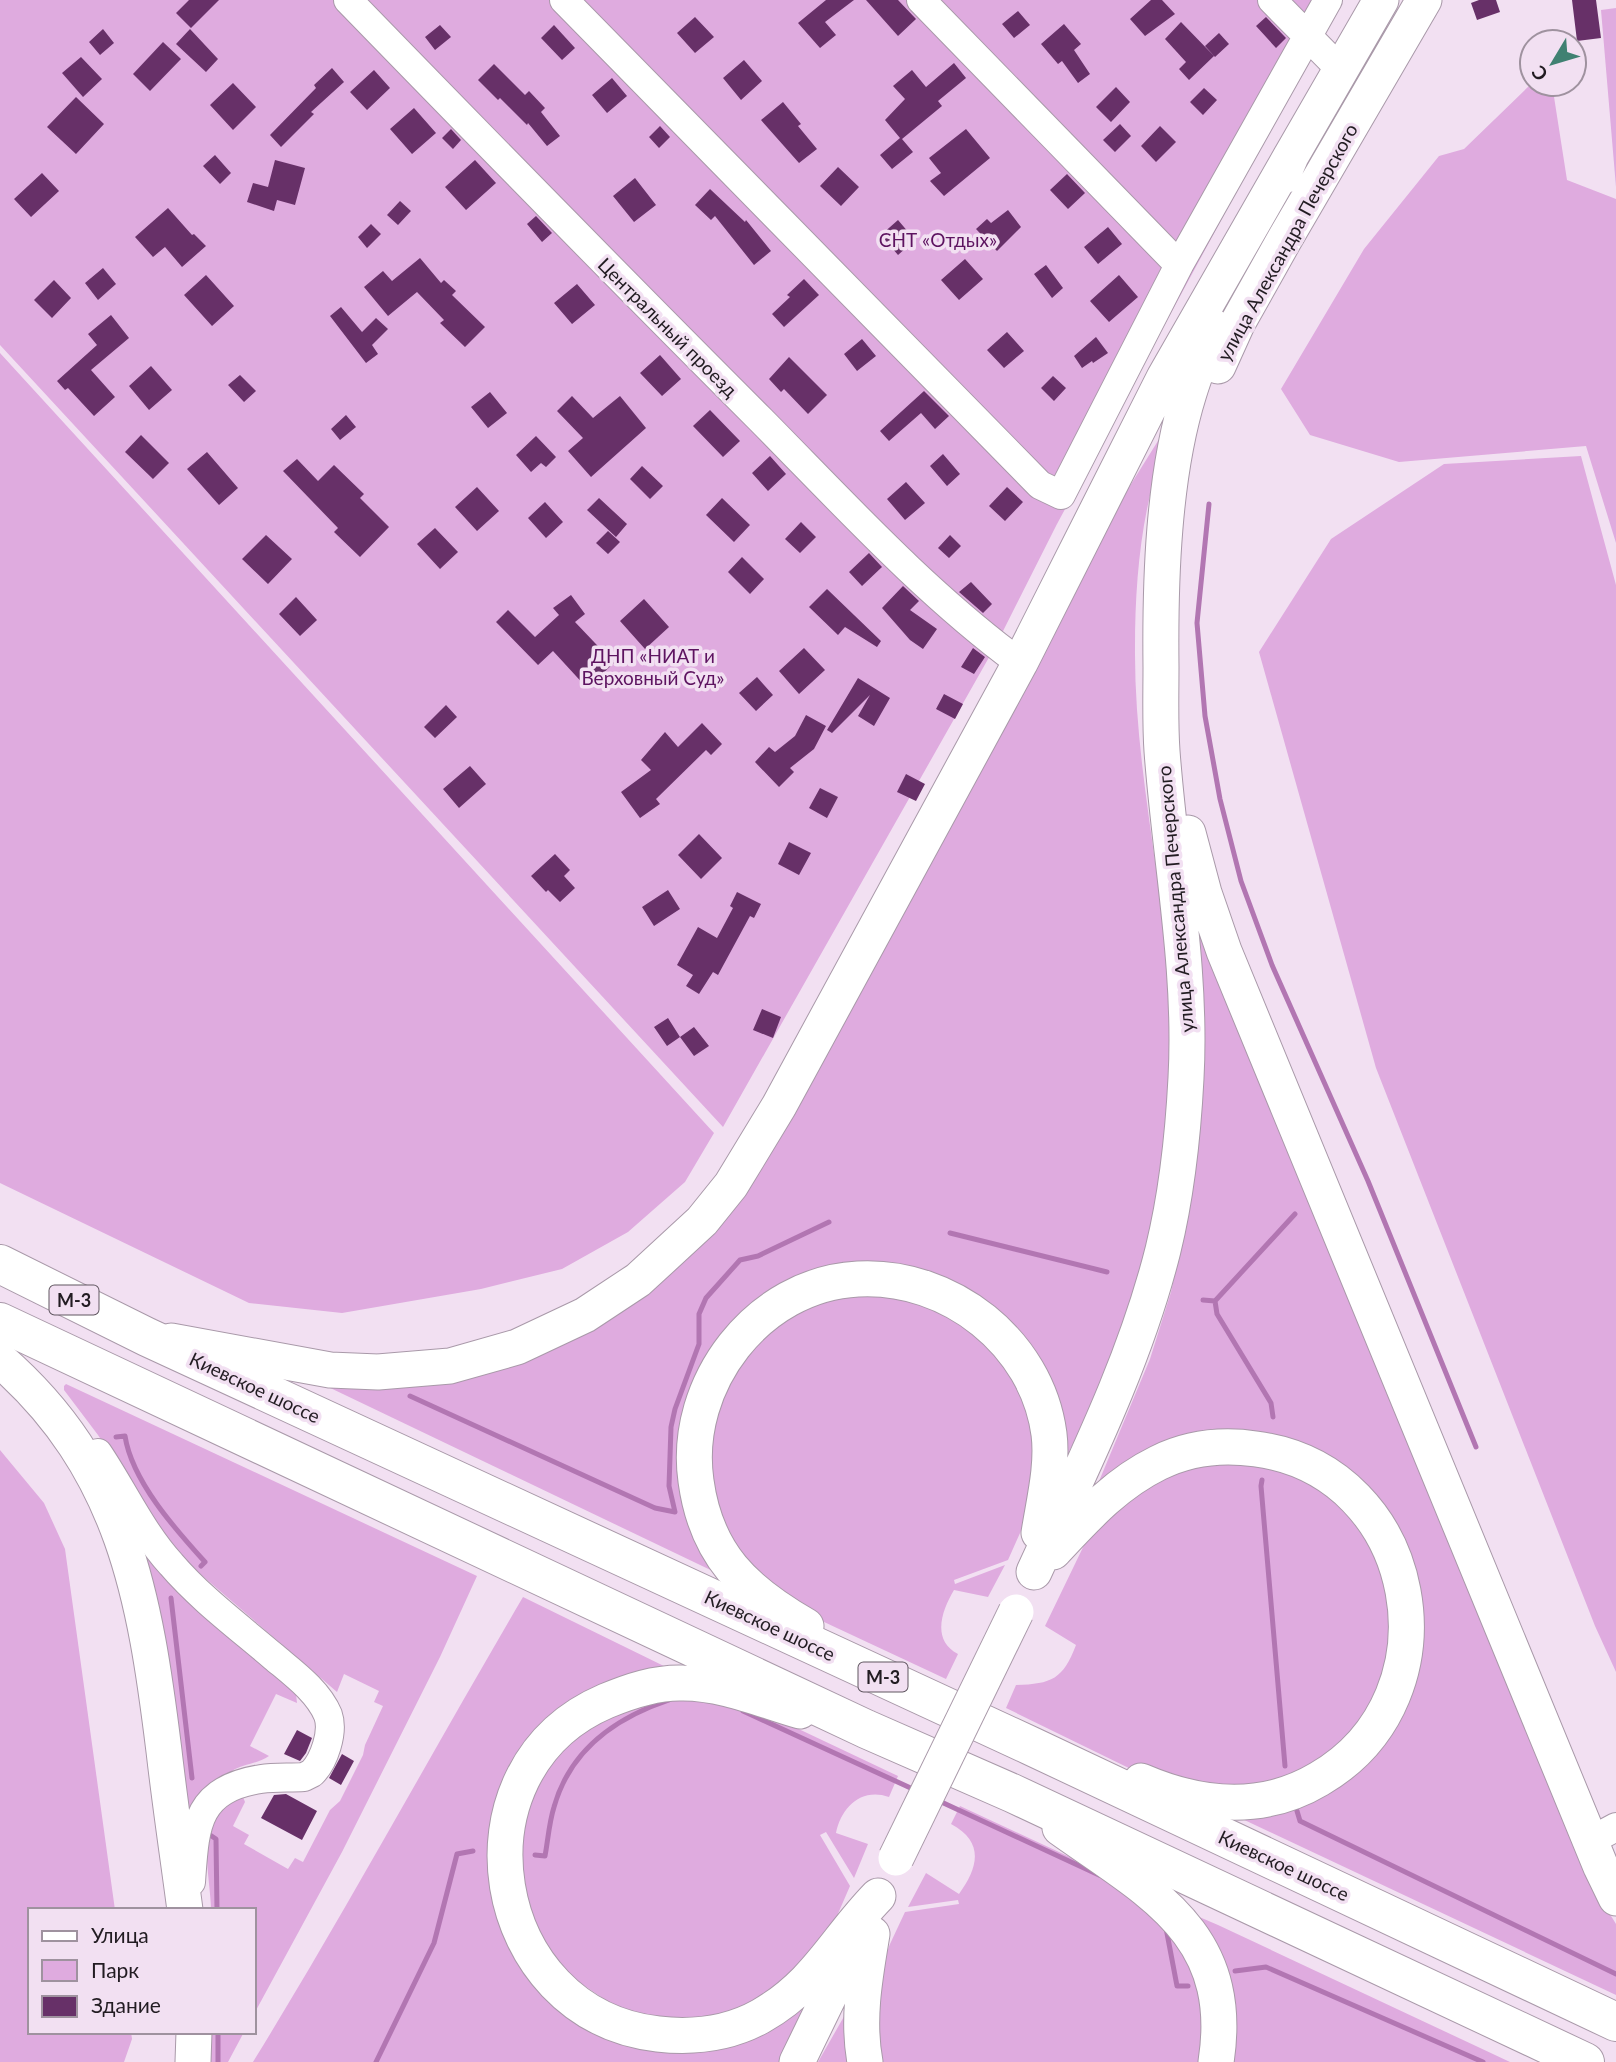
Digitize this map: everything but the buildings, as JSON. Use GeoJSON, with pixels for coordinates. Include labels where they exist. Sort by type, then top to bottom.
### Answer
{"type":"FeatureCollection","features":[{"type":"Feature","properties":{"kind":"highway","name":"Киевское шоссе"},"geometry":{"type":"LineString","coordinates":[[0,1264],[148,1337],[1031,1746],[1616,2022]]}},
{"type":"Feature","properties":{"kind":"highway","name":"М-3"},"geometry":{"type":"LineString","coordinates":[[0,1322],[866,1730],[1012,1793],[1585,2062]]}},
{"type":"Feature","properties":{"kind":"main road","name":"улица Александра Печерского"},"geometry":{"type":"LineString","coordinates":[[878,1896],[1016,1612],[1088,1454],[1138,1332],[1163,1252],[1178,1174],[1186,1075],[1185,981],[1162,749],[1163,562],[1179,435],[1188,394],[1200,359],[1291,156],[1381,0]]}},
{"type":"Feature","properties":{"kind":"main road","name":"улица Александра Печерского"},"geometry":{"type":"LineString","coordinates":[[1170,494],[1200,406],[1237,324],[1424,0]]}},
{"type":"Feature","properties":{"kind":"main road"},"geometry":{"type":"LineString","coordinates":[[148,1337],[330,1370],[378,1373],[475,1360],[527,1343],[585,1315],[638,1280],[688,1236],[731,1185],[779,1106],[1008,654],[1291,156]]}},
{"type":"Feature","properties":{"kind":"main road"},"geometry":{"type":"LineString","coordinates":[[1162,749],[1224,951],[1603,1834],[1616,1898]]}},
{"type":"Feature","properties":{"kind":"main road"},"geometry":{"type":"LineString","coordinates":[[891,1681],[834,1642],[767,1603],[747,1586],[721,1552],[701,1508],[694,1458],[696,1428],[703,1401],[713,1376],[728,1352],[746,1331],[768,1313],[790,1298],[817,1287],[853,1279],[887,1280],[940,1294],[980,1317],[1000,1335],[1022,1361],[1035,1383],[1049,1433],[1049,1460],[1034,1572]]}},
{"type":"Feature","properties":{"kind":"main road"},"geometry":{"type":"LineString","coordinates":[[0,1360],[35,1393],[78,1450],[101,1489],[128,1552],[156,1687],[187,1908]]}},
{"type":"Feature","properties":{"kind":"main road"},"geometry":{"type":"LineString","coordinates":[[1031,1746],[1109,1768],[1189,1798],[1241,1803],[1275,1798],[1326,1775],[1365,1742],[1386,1714],[1392,1700],[1403,1664],[1407,1632],[1405,1597],[1394,1557],[1382,1534],[1367,1513],[1343,1488],[1317,1469],[1280,1453],[1241,1447],[1201,1449],[1171,1458],[1144,1471],[1125,1482],[1096,1506],[1034,1572]]}},
{"type":"Feature","properties":{"kind":"main road"},"geometry":{"type":"LineString","coordinates":[[866,1730],[713,1685],[668,1683],[637,1689],[615,1697],[571,1720],[547,1742],[530,1764],[509,1817],[505,1840],[505,1875],[511,1905],[524,1939],[537,1961],[559,1987],[586,2009],[616,2024],[641,2032],[676,2036],[724,2031],[759,2017],[782,2003],[812,1977],[878,1896]]}},
{"type":"Feature","properties":{"kind":"main road"},"geometry":{"type":"LineString","coordinates":[[1012,1793],[1143,1886],[1170,1908],[1187,1929],[1200,1951],[1213,1984],[1219,2024],[1216,2062]]}},
{"type":"Feature","properties":{"kind":"main road"},"geometry":{"type":"LineString","coordinates":[[797,2062],[878,1896]]}},
{"type":"Feature","properties":{"kind":"main road"},"geometry":{"type":"LineString","coordinates":[[865,2062],[861,2011],[878,1896]]}},
{"type":"Feature","properties":{"kind":"main road"},"geometry":{"type":"LineString","coordinates":[[193,2062],[194,2034]]}},
{"type":"Feature","properties":{"kind":"street","name":"Центральный проезд"},"geometry":{"type":"LineString","coordinates":[[348,0],[643,303],[850,510],[950,607],[1008,654]]}},
{"type":"Feature","properties":{"kind":"street"},"geometry":{"type":"LineString","coordinates":[[564,0],[1040,485],[1062,495],[1179,265],[1328,0]]}},
{"type":"Feature","properties":{"kind":"street"},"geometry":{"type":"LineString","coordinates":[[921,0],[1179,265]]}},
{"type":"Feature","properties":{"kind":"street"},"geometry":{"type":"LineString","coordinates":[[1272,0],[1341,70]]}},
{"type":"Feature","properties":{"kind":"street"},"geometry":{"type":"LineString","coordinates":[[0,1353],[38,1375],[55,1392],[106,1465],[144,1531],[171,1564],[201,1594],[304,1684],[323,1705],[328,1715],[331,1727],[329,1736],[315,1771],[304,1777],[253,1780],[222,1793],[206,1806],[195,1832],[187,1908]]}},
{"type":"Feature","properties":{"kind":"green space","name":"ДНП «НИАТ и Верховный Суд»"},"geometry":{"type":"Polygon","coordinates":[[[0,0],[1340,0],[1057,524],[996,645],[723,1127],[0,345],[0,0]]]}},
{"type":"Feature","properties":{"kind":"green space"},"geometry":{"type":"Polygon","coordinates":[[[1616,8],[1616,187],[1601,10],[1616,8]]]}},
{"type":"Feature","properties":{"kind":"green space"},"geometry":{"type":"Polygon","coordinates":[[[1518,97],[1554,98],[1567,180],[1616,199],[1616,543],[1586,446],[1399,462],[1310,435],[1281,389],[1364,249],[1439,156],[1464,149],[1518,97]]]}},
{"type":"Feature","properties":{"kind":"green space"},"geometry":{"type":"Polygon","coordinates":[[[0,353],[714,1133],[685,1182],[628,1232],[562,1269],[481,1289],[342,1313],[249,1303],[0,1183],[0,353]]]}},
{"type":"Feature","properties":{"kind":"green space"},"geometry":{"type":"Polygon","coordinates":[[[1171,420],[1144,526],[1137,587],[1135,647],[1143,772],[1169,978],[1171,1074],[1168,1122],[1154,1215],[1129,1307],[1096,1395],[1062,1464],[1039,1362],[842,1266],[693,1397],[721,1575],[322,1384],[422,1386],[696,1249],[1118,505],[1171,420]]]}},
{"type":"Feature","properties":{"kind":"green space"},"geometry":{"type":"Polygon","coordinates":[[[1581,456],[1616,585],[1616,1672],[1595,1626],[1376,1068],[1259,652],[1331,539],[1444,464],[1581,456]]]}},
{"type":"Feature","properties":{"kind":"green space"},"geometry":{"type":"Polygon","coordinates":[[[1194,910],[1608,1911],[1616,1924],[1616,1995],[1238,1817],[1348,1773],[1416,1595],[1290,1447],[1097,1486],[1150,1359],[1171,1292],[1188,1215],[1194,910]]]}},
{"type":"Feature","properties":{"kind":"green space"},"geometry":{"type":"Polygon","coordinates":[[[883,1292],[953,1313],[1014,1372],[1037,1433],[1029,1513],[1008,1560],[954,1580],[955,1584],[1005,1565],[988,1597],[954,1590],[941,1624],[944,1641],[958,1654],[946,1679],[792,1607],[777,1596],[719,1529],[705,1444],[734,1363],[804,1304],[883,1292]]]}},
{"type":"Feature","properties":{"kind":"green space"},"geometry":{"type":"Polygon","coordinates":[[[66,1384],[477,1576],[440,1657],[342,1852],[256,2010],[256,1908],[211,1908],[207,1854],[210,1826],[223,1805],[243,1797],[245,1802],[233,1826],[249,1835],[244,1844],[288,1869],[295,1858],[303,1862],[330,1810],[340,1801],[363,1755],[383,1706],[374,1702],[379,1691],[344,1674],[337,1692],[184,1560],[168,1544],[98,1435],[64,1390],[66,1384]]]}},
{"type":"Feature","properties":{"kind":"green space"},"geometry":{"type":"Polygon","coordinates":[[[0,1450],[44,1503],[65,1549],[115,1908],[28,1908],[28,2034],[131,2034],[132,2039],[124,2062],[0,2062],[0,1450]]]}},
{"type":"Feature","properties":{"kind":"green space"},"geometry":{"type":"Polygon","coordinates":[[[1215,1460],[1271,1465],[1331,1492],[1385,1567],[1396,1646],[1354,1740],[1266,1792],[1137,1772],[1006,1708],[1016,1685],[1039,1683],[1055,1677],[1071,1656],[1076,1645],[1045,1626],[1088,1537],[1145,1482],[1215,1460]]]}},
{"type":"Feature","properties":{"kind":"green space"},"geometry":{"type":"Polygon","coordinates":[[[145,1555],[187,1600],[296,1694],[297,1703],[276,1694],[250,1746],[269,1756],[226,1775],[189,1817],[141,1560],[145,1555]]]}},
{"type":"Feature","properties":{"kind":"green space"},"geometry":{"type":"Polygon","coordinates":[[[523,1597],[670,1669],[622,1682],[494,1814],[490,1839],[492,1889],[505,1936],[516,1958],[531,1979],[556,2004],[619,2040],[812,1997],[780,2062],[253,2062],[322,1947],[523,1597]]]}},
{"type":"Feature","properties":{"kind":"green space"},"geometry":{"type":"Polygon","coordinates":[[[670,1694],[769,1715],[898,1776],[889,1797],[861,1797],[842,1815],[836,1833],[868,1844],[854,1878],[826,1832],[820,1835],[850,1886],[830,1932],[807,1966],[726,2021],[635,2020],[548,1961],[514,1860],[539,1775],[584,1725],[670,1694]]]}},
{"type":"Feature","properties":{"kind":"green space"},"geometry":{"type":"Polygon","coordinates":[[[960,1806],[1102,1872],[1160,1913],[1201,1987],[1203,2062],[877,2062],[876,1980],[905,1912],[959,1904],[958,1900],[908,1907],[926,1873],[959,1894],[971,1875],[975,1856],[973,1847],[962,1831],[951,1824],[960,1806]]]}},
{"type":"Feature","properties":{"kind":"green space"},"geometry":{"type":"Polygon","coordinates":[[[1197,1916],[1218,1925],[1510,2062],[1227,2062],[1197,1916]]]}},
{"type":"Feature","properties":{"kind":"green space"},"geometry":{"type":"Polygon","coordinates":[[[850,2006],[852,2062],[818,2062],[850,2006]]]}},
{"type":"Feature","properties":{"kind":"green space"},"geometry":{"type":"Polygon","coordinates":[[[204,2034],[243,2034],[228,2062],[204,2062],[204,2034]]]}},
{"type":"Feature","properties":{"kind":"waterway"},"geometry":{"type":"LineString","coordinates":[[1209,504],[1197,623],[1205,716],[1220,799],[1241,881],[1272,965],[1368,1181],[1476,1447]]}},
{"type":"Feature","properties":{"kind":"waterway"},"geometry":{"type":"LineString","coordinates":[[1273,1417],[1271,1403],[1217,1314],[1215,1301],[1295,1214]]}},
{"type":"Feature","properties":{"kind":"waterway"},"geometry":{"type":"LineString","coordinates":[[410,1396],[655,1508],[675,1512],[669,1486],[671,1427],[699,1344],[699,1314],[706,1298],[740,1260],[758,1256],[829,1222]]}},
{"type":"Feature","properties":{"kind":"waterway"},"geometry":{"type":"LineString","coordinates":[[950,1233],[1107,1272]]}},
{"type":"Feature","properties":{"kind":"waterway"},"geometry":{"type":"LineString","coordinates":[[1203,1300],[1215,1301]]}},
{"type":"Feature","properties":{"kind":"waterway"},"geometry":{"type":"LineString","coordinates":[[116,1437],[125,1436],[129,1453],[145,1487],[205,1562],[201,1566]]}},
{"type":"Feature","properties":{"kind":"waterway"},"geometry":{"type":"LineString","coordinates":[[1262,1480],[1285,1766]]}},
{"type":"Feature","properties":{"kind":"waterway"},"geometry":{"type":"LineString","coordinates":[[171,1598],[192,1778]]}},
{"type":"Feature","properties":{"kind":"waterway"},"geometry":{"type":"LineString","coordinates":[[535,1855],[545,1856],[552,1813],[561,1787],[583,1753],[613,1727],[649,1707],[669,1700]]}},
{"type":"Feature","properties":{"kind":"waterway"},"geometry":{"type":"LineString","coordinates":[[743,1711],[915,1790]]}},
{"type":"Feature","properties":{"kind":"waterway"},"geometry":{"type":"LineString","coordinates":[[937,1800],[1099,1875]]}},
{"type":"Feature","properties":{"kind":"waterway"},"geometry":{"type":"LineString","coordinates":[[1297,1811],[1300,1821],[1616,1974]]}},
{"type":"Feature","properties":{"kind":"waterway"},"geometry":{"type":"LineString","coordinates":[[210,1835],[216,1839],[217,1908]]}},
{"type":"Feature","properties":{"kind":"waterway"},"geometry":{"type":"LineString","coordinates":[[376,2062],[434,1943],[457,1854],[473,1851]]}},
{"type":"Feature","properties":{"kind":"waterway"},"geometry":{"type":"LineString","coordinates":[[1166,1928],[1177,1986],[1188,1986]]}},
{"type":"Feature","properties":{"kind":"waterway"},"geometry":{"type":"LineString","coordinates":[[1235,1971],[1266,1967],[1483,2062]]}},
{"type":"Feature","properties":{"kind":"waterway"},"geometry":{"type":"LineString","coordinates":[[218,2034],[218,2062]]}},
{"type":"Feature","properties":{"kind":"park label","name":"СНТ «Отдых»"},"geometry":{"type":"Point","coordinates":[938,239]}}]}
